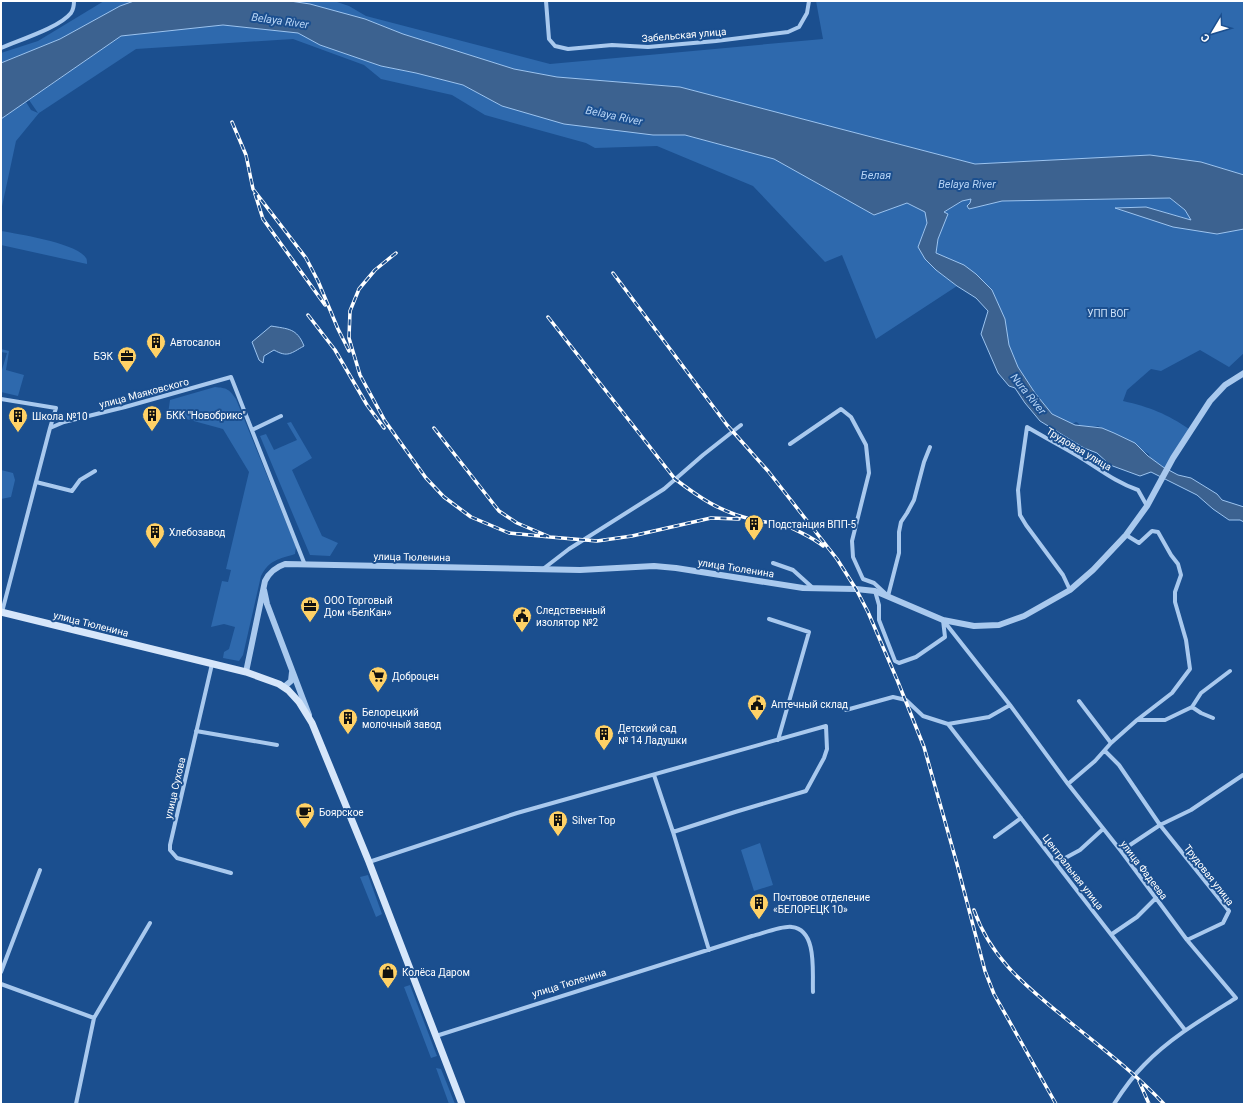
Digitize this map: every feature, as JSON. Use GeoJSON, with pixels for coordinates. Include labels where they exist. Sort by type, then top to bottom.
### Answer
{"type":"FeatureCollection","features":[{"type":"Feature","properties":{"kind":"main road","name":"улица Тюленина"},"geometry":{"type":"LineString","coordinates":[[2,612],[246,672],[284,687],[293,694],[312,723],[369,862],[462,1104]]}},
{"type":"Feature","properties":{"kind":"street"},"geometry":{"type":"LineString","coordinates":[[1,48],[59,22],[71,13],[74,1]]}},
{"type":"Feature","properties":{"kind":"street","name":"Забельская улица"},"geometry":{"type":"LineString","coordinates":[[546,1],[549,39],[555,46],[568,49],[612,45],[648,47],[788,32],[799,26],[807,13],[809,1]]}},
{"type":"Feature","properties":{"kind":"street","name":"улица Тюленина"},"geometry":{"type":"LineString","coordinates":[[246,672],[263,588],[269,574],[277,567],[285,564],[543,570],[580,570],[654,566],[684,569],[803,588],[856,589],[875,591],[943,620],[974,626],[999,625],[1024,616],[1070,590],[1093,570],[1126,535],[1147,506],[1173,458],[1210,401],[1225,385],[1244,373]]}},
{"type":"Feature","properties":{"kind":"street","name":"улица Маяковского"},"geometry":{"type":"LineString","coordinates":[[50,428],[64,422],[125,407],[232,377],[305,565]]}},
{"type":"Feature","properties":{"kind":"street"},"geometry":{"type":"LineString","coordinates":[[1,399],[56,408],[2,612]]}},
{"type":"Feature","properties":{"kind":"street"},"geometry":{"type":"LineString","coordinates":[[790,444],[841,409],[851,417],[866,445],[869,473],[852,541],[853,557],[863,579],[874,583],[888,596],[899,553],[899,532],[901,522],[914,500],[924,462],[930,446]]}},
{"type":"Feature","properties":{"kind":"street"},"geometry":{"type":"LineString","coordinates":[[252,430],[281,416]]}},
{"type":"Feature","properties":{"kind":"street"},"geometry":{"type":"LineString","coordinates":[[543,570],[569,549],[664,489],[703,455],[741,426]]}},
{"type":"Feature","properties":{"kind":"street","name":"Трудовая улица"},"geometry":{"type":"LineString","coordinates":[[1070,590],[1063,575],[1020,515],[1018,490],[1027,426],[1078,456],[1108,476],[1126,486],[1138,490],[1147,506]]}},
{"type":"Feature","properties":{"kind":"street"},"geometry":{"type":"LineString","coordinates":[[36,482],[72,491],[80,480],[96,471]]}},
{"type":"Feature","properties":{"kind":"street"},"geometry":{"type":"LineString","coordinates":[[1068,784],[1096,761],[1111,743],[1137,720],[1172,693],[1190,669],[1186,640],[1175,602],[1175,592],[1181,574],[1178,564],[1158,532],[1152,531],[1139,543],[1126,535]]}},
{"type":"Feature","properties":{"kind":"street"},"geometry":{"type":"LineString","coordinates":[[773,563],[793,570],[814,589]]}},
{"type":"Feature","properties":{"kind":"street","name":"улица Тюленина"},"geometry":{"type":"LineString","coordinates":[[263,588],[267,604],[292,666],[312,723]]}},
{"type":"Feature","properties":{"kind":"street"},"geometry":{"type":"LineString","coordinates":[[875,591],[879,605],[879,620],[895,660],[899,663],[916,657],[945,638],[943,620]]}},
{"type":"Feature","properties":{"kind":"street"},"geometry":{"type":"LineString","coordinates":[[770,619],[809,632],[778,740]]}},
{"type":"Feature","properties":{"kind":"street","name":"улица Фадеева"},"geometry":{"type":"LineString","coordinates":[[943,620],[1010,705],[1187,940],[1236,998],[1185,1030],[1144,1064],[1127,1084],[1114,1104]]}},
{"type":"Feature","properties":{"kind":"street","name":"улица Сухова"},"geometry":{"type":"LineString","coordinates":[[212,664],[170,850],[177,858],[231,873]]}},
{"type":"Feature","properties":{"kind":"street"},"geometry":{"type":"LineString","coordinates":[[284,687],[291,681],[292,666]]}},
{"type":"Feature","properties":{"kind":"street"},"geometry":{"type":"LineString","coordinates":[[1137,720],[1165,720],[1192,707],[1201,693],[1230,671]]}},
{"type":"Feature","properties":{"kind":"street"},"geometry":{"type":"LineString","coordinates":[[846,710],[893,696],[906,700],[923,716],[948,724],[989,717],[1010,705]]}},
{"type":"Feature","properties":{"kind":"street"},"geometry":{"type":"LineString","coordinates":[[1079,701],[1111,743]]}},
{"type":"Feature","properties":{"kind":"street"},"geometry":{"type":"LineString","coordinates":[[1192,707],[1213,718]]}},
{"type":"Feature","properties":{"kind":"street","name":"Центральная улица"},"geometry":{"type":"LineString","coordinates":[[948,724],[1185,1030]]}},
{"type":"Feature","properties":{"kind":"street"},"geometry":{"type":"LineString","coordinates":[[369,862],[517,813],[826,726],[827,749],[824,758],[806,791],[673,832]]}},
{"type":"Feature","properties":{"kind":"street"},"geometry":{"type":"LineString","coordinates":[[196,731],[277,745]]}},
{"type":"Feature","properties":{"kind":"street","name":"Трудовая улица"},"geometry":{"type":"LineString","coordinates":[[1105,751],[1119,765],[1160,825],[1229,911],[1223,923],[1187,940]]}},
{"type":"Feature","properties":{"kind":"street"},"geometry":{"type":"LineString","coordinates":[[654,775],[709,950]]}},
{"type":"Feature","properties":{"kind":"street"},"geometry":{"type":"LineString","coordinates":[[1121,851],[1160,825],[1191,810],[1243,775]]}},
{"type":"Feature","properties":{"kind":"street"},"geometry":{"type":"LineString","coordinates":[[995,837],[1021,818]]}},
{"type":"Feature","properties":{"kind":"street"},"geometry":{"type":"LineString","coordinates":[[1056,863],[1080,850],[1103,829]]}},
{"type":"Feature","properties":{"kind":"street"},"geometry":{"type":"LineString","coordinates":[[1,972],[40,870]]}},
{"type":"Feature","properties":{"kind":"street"},"geometry":{"type":"LineString","coordinates":[[1112,934],[1137,917],[1156,898]]}},
{"type":"Feature","properties":{"kind":"street"},"geometry":{"type":"LineString","coordinates":[[76,1104],[94,1018],[150,923]]}},
{"type":"Feature","properties":{"kind":"street","name":"улица Тюленина"},"geometry":{"type":"LineString","coordinates":[[436,1036],[752,936],[791,926],[800,930],[811,944],[813,992]]}},
{"type":"Feature","properties":{"kind":"street"},"geometry":{"type":"LineString","coordinates":[[1,984],[94,1018]]}},
{"type":"Feature","properties":{"kind":"green space"},"geometry":{"type":"Polygon","coordinates":[[[104,1],[134,1],[120,6],[60,39],[1,63],[1,53],[38,41],[104,1]]]}},
{"type":"Feature","properties":{"kind":"green space"},"geometry":{"type":"Polygon","coordinates":[[[290,1],[334,1],[349,6],[366,16],[550,64],[823,39],[816,1],[1244,1],[1244,175],[1201,162],[1099,158],[975,164],[680,87],[557,77],[514,69],[403,34],[365,19],[290,1]]]}},
{"type":"Feature","properties":{"kind":"green space"},"geometry":{"type":"Polygon","coordinates":[[[223,25],[298,33],[320,45],[381,66],[463,85],[502,106],[653,135],[684,135],[774,159],[874,215],[907,203],[926,212],[927,223],[922,235],[925,259],[936,270],[957,286],[876,339],[842,255],[825,262],[753,186],[657,146],[595,148],[586,143],[485,115],[452,95],[381,79],[364,65],[293,39],[136,49],[39,113],[16,141],[1,211],[1,119],[26,102],[31,110],[38,113],[29,100],[121,36],[223,25]]]}},
{"type":"Feature","properties":{"kind":"green space","name":"УПП ВОГ"},"geometry":{"type":"Polygon","coordinates":[[[1170,198],[1185,210],[1192,220],[1146,207],[1116,208],[1141,216],[1217,234],[1244,229],[1244,353],[1229,367],[1200,350],[1161,371],[1151,369],[1127,390],[1123,401],[1158,412],[1189,429],[1167,469],[1151,461],[1149,454],[1098,426],[1082,429],[1076,422],[1070,425],[1046,411],[1008,362],[1000,310],[934,255],[943,213],[962,201],[971,199],[969,209],[1002,201],[1170,198]]]}},
{"type":"Feature","properties":{"kind":"green space"},"geometry":{"type":"Polygon","coordinates":[[[1,231],[46,240],[71,248],[86,258],[87,264],[1,245],[1,231]]]}},
{"type":"Feature","properties":{"kind":"green space"},"geometry":{"type":"Polygon","coordinates":[[[1,349],[9,351],[6,370],[24,375],[18,396],[1,392],[1,373],[7,353],[1,352],[1,349]]]}},
{"type":"Feature","properties":{"kind":"green space"},"geometry":{"type":"Polygon","coordinates":[[[215,387],[227,390],[236,399],[296,547],[295,554],[271,563],[261,576],[243,655],[239,661],[223,658],[224,652],[229,649],[235,627],[224,624],[211,627],[222,581],[228,582],[231,570],[226,569],[249,472],[223,429],[168,414],[170,400],[215,387]]]}},
{"type":"Feature","properties":{"kind":"green space"},"geometry":{"type":"Polygon","coordinates":[[[291,422],[312,458],[292,470],[322,536],[338,543],[330,556],[310,555],[260,436],[266,434],[274,450],[297,440],[287,423],[291,422]]]}},
{"type":"Feature","properties":{"kind":"green space"},"geometry":{"type":"Polygon","coordinates":[[[1,470],[13,473],[15,480],[11,497],[1,499],[1,470]]]}},
{"type":"Feature","properties":{"kind":"green space"},"geometry":{"type":"Polygon","coordinates":[[[760,843],[773,885],[754,891],[741,850],[760,843]]]}},
{"type":"Feature","properties":{"kind":"green space"},"geometry":{"type":"Polygon","coordinates":[[[368,875],[382,914],[376,917],[360,877],[368,875]]]}},
{"type":"Feature","properties":{"kind":"green space"},"geometry":{"type":"Polygon","coordinates":[[[410,985],[437,1056],[431,1058],[404,987],[410,985]]]}},
{"type":"Feature","properties":{"kind":"green space"},"geometry":{"type":"Polygon","coordinates":[[[436,1068],[441,1069],[455,1104],[449,1104],[436,1068]]]}},
{"type":"Feature","properties":{"kind":"water","name":"Белая"},"geometry":{"type":"Polygon","coordinates":[[[134,1],[290,1],[310,4],[365,19],[403,34],[514,69],[557,77],[680,87],[975,164],[1150,155],[1201,162],[1244,175],[1244,229],[1217,234],[1173,227],[1115,208],[1146,207],[1191,220],[1185,210],[1170,198],[1002,201],[969,209],[967,206],[971,199],[962,201],[944,212],[948,214],[938,239],[936,253],[964,265],[976,274],[992,290],[1005,319],[1009,345],[1018,367],[1035,393],[1052,414],[1075,425],[1102,428],[1135,443],[1148,456],[1163,467],[1178,475],[1191,478],[1217,494],[1222,500],[1244,507],[1244,522],[1240,520],[1229,520],[1197,495],[1151,472],[1140,476],[1110,465],[1097,453],[1084,448],[1040,421],[1015,388],[1009,386],[998,373],[981,334],[988,311],[976,298],[936,270],[925,259],[918,247],[927,223],[925,212],[907,203],[874,215],[774,159],[685,135],[653,135],[564,124],[502,106],[463,85],[381,66],[320,45],[298,33],[223,25],[121,36],[1,119],[1,63],[60,39],[120,6],[134,1]]]}},
{"type":"Feature","properties":{"kind":"water"},"geometry":{"type":"Polygon","coordinates":[[[271,326],[291,330],[298,336],[304,346],[289,354],[283,354],[274,350],[264,356],[263,363],[259,360],[252,342],[271,326]]]}},
{"type":"Feature","properties":{"kind":"railway"},"geometry":{"type":"LineString","coordinates":[[232,122],[246,155],[253,189],[306,258],[318,281],[349,351]]}},
{"type":"Feature","properties":{"kind":"railway"},"geometry":{"type":"LineString","coordinates":[[255,194],[263,219],[325,305]]}},
{"type":"Feature","properties":{"kind":"railway"},"geometry":{"type":"LineString","coordinates":[[396,253],[375,270],[359,289],[350,311],[349,338],[360,375],[385,421],[426,478],[444,497],[471,517],[509,533],[550,537]]}},
{"type":"Feature","properties":{"kind":"railway"},"geometry":{"type":"LineString","coordinates":[[613,273],[727,425],[768,471],[837,559],[856,589],[868,612],[924,747],[985,971],[994,994],[1056,1104]]}},
{"type":"Feature","properties":{"kind":"railway"},"geometry":{"type":"LineString","coordinates":[[308,315],[335,350],[367,405],[384,428]]}},
{"type":"Feature","properties":{"kind":"railway"},"geometry":{"type":"LineString","coordinates":[[548,317],[675,479],[719,508],[753,520],[788,526],[823,546]]}},
{"type":"Feature","properties":{"kind":"railway"},"geometry":{"type":"LineString","coordinates":[[434,428],[499,511],[517,523],[550,537],[597,541],[632,536],[711,518],[739,519]]}},
{"type":"Feature","properties":{"kind":"railway"},"geometry":{"type":"LineString","coordinates":[[974,910],[990,943],[1011,970],[1037,995],[1128,1070],[1164,1104]]}},
{"type":"Feature","properties":{"kind":"railway"},"geometry":{"type":"LineString","coordinates":[[1139,1081],[1149,1104]]}},
{"type":"Feature","properties":{"kind":"place","name":"Автосалон"},"geometry":{"type":"Point","coordinates":[156,359]}},
{"type":"Feature","properties":{"kind":"place","name":"БЭК"},"geometry":{"type":"Point","coordinates":[127,373]}},
{"type":"Feature","properties":{"kind":"place","name":"БКК \"Новобрикс\""},"geometry":{"type":"Point","coordinates":[152,432]}},
{"type":"Feature","properties":{"kind":"place","name":"Школа №10"},"geometry":{"type":"Point","coordinates":[18,433]}},
{"type":"Feature","properties":{"kind":"place","name":"Подстанция ВПП-5"},"geometry":{"type":"Point","coordinates":[754,541]}},
{"type":"Feature","properties":{"kind":"place","name":"Хлебозавод"},"geometry":{"type":"Point","coordinates":[155,549]}},
{"type":"Feature","properties":{"kind":"place","name":"ООО Торговый Дом «БелКан»"},"geometry":{"type":"Point","coordinates":[310,623]}},
{"type":"Feature","properties":{"kind":"place","name":"Следственный изолятор №2"},"geometry":{"type":"Point","coordinates":[522,633]}},
{"type":"Feature","properties":{"kind":"place","name":"Доброцен"},"geometry":{"type":"Point","coordinates":[378,693]}},
{"type":"Feature","properties":{"kind":"place","name":"Аптечный склад"},"geometry":{"type":"Point","coordinates":[757,721]}},
{"type":"Feature","properties":{"kind":"place","name":"Белорецкий молочный завод"},"geometry":{"type":"Point","coordinates":[348,735]}},
{"type":"Feature","properties":{"kind":"place","name":"Детский сад № 14 Ладушки"},"geometry":{"type":"Point","coordinates":[604,751]}},
{"type":"Feature","properties":{"kind":"place","name":"Боярское"},"geometry":{"type":"Point","coordinates":[305,829]}},
{"type":"Feature","properties":{"kind":"place","name":"Silver Top"},"geometry":{"type":"Point","coordinates":[558,837]}},
{"type":"Feature","properties":{"kind":"place","name":"Почтовое отделение «БЕЛОРЕЦК 10»"},"geometry":{"type":"Point","coordinates":[759,920]}},
{"type":"Feature","properties":{"kind":"place","name":"Колёса Даром"},"geometry":{"type":"Point","coordinates":[388,989]}},
{"type":"Feature","properties":{"kind":"water label","name":"Belaya River"},"geometry":{"type":"Point","coordinates":[280,21]}},
{"type":"Feature","properties":{"kind":"water label","name":"Belaya River"},"geometry":{"type":"Point","coordinates":[614,116]}},
{"type":"Feature","properties":{"kind":"water label","name":"Belaya River"},"geometry":{"type":"Point","coordinates":[967,184]}},
{"type":"Feature","properties":{"kind":"water label","name":"Nura River"},"geometry":{"type":"Point","coordinates":[1028,394]}}]}
